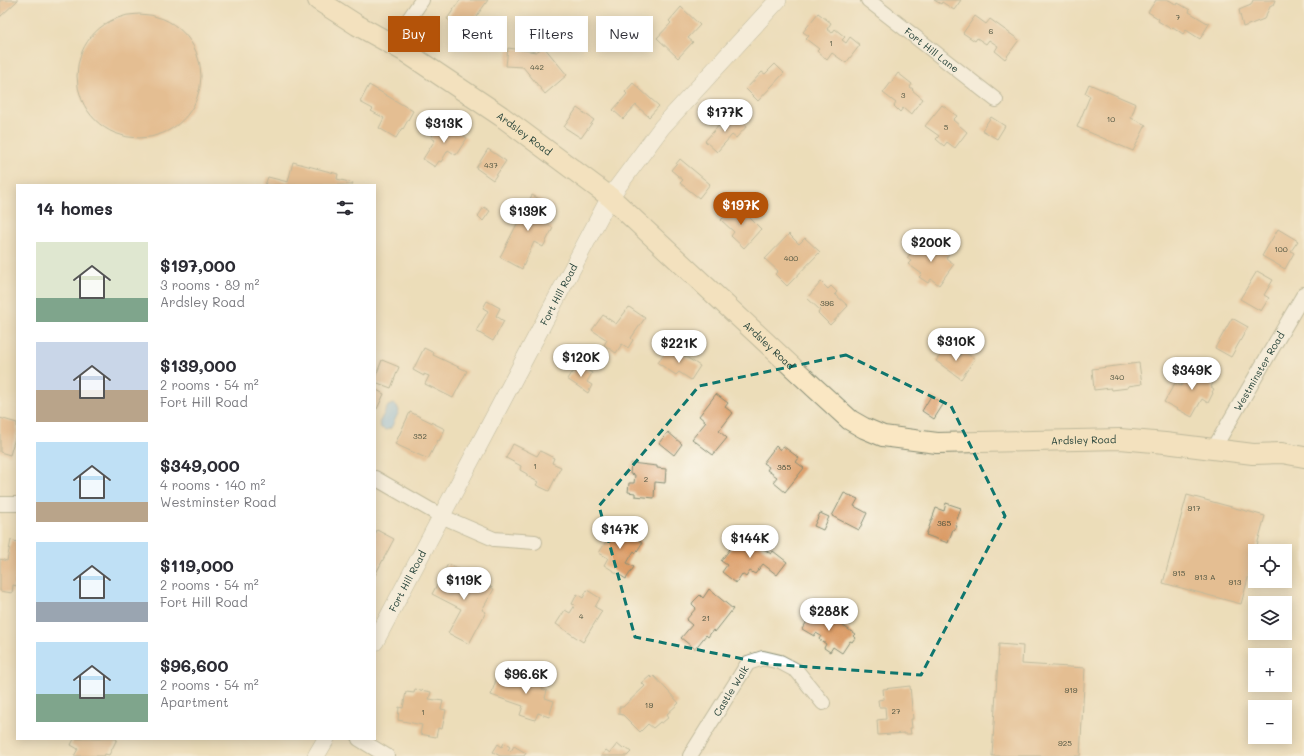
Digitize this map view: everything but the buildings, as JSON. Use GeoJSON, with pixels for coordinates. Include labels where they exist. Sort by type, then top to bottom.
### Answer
{"type":"FeatureCollection","features":[{"type":"Feature","properties":{"kind":"main road","name":"Ardsley Road"},"geometry":{"type":"LineString","coordinates":[[318,0],[388,43]]}},
{"type":"Feature","properties":{"kind":"main road","name":"Ardsley Road"},"geometry":{"type":"LineString","coordinates":[[404,52],[501,116],[610,197],[816,390],[850,420],[864,428],[883,436],[937,443],[1120,439],[1214,448],[1253,454],[1282,453],[1304,457]]}},
{"type":"Feature","properties":{"kind":"street"},"geometry":{"type":"LineString","coordinates":[[411,16],[422,0]]}},
{"type":"Feature","properties":{"kind":"street","name":"Fort Hill Road"},"geometry":{"type":"LineString","coordinates":[[376,640],[610,197],[662,127],[778,0]]}},
{"type":"Feature","properties":{"kind":"street","name":"Fort Hill Lane"},"geometry":{"type":"LineString","coordinates":[[868,0],[996,100]]}},
{"type":"Feature","properties":{"kind":"street","name":"Westminster Road"},"geometry":{"type":"LineString","coordinates":[[1214,448],[1304,294]]}},
{"type":"Feature","properties":{"kind":"street"},"geometry":{"type":"LineString","coordinates":[[376,479],[441,516],[494,539],[535,542]]}},
{"type":"Feature","properties":{"kind":"street"},"geometry":{"type":"LineString","coordinates":[[0,504],[16,504]]}},
{"type":"Feature","properties":{"kind":"street","name":"Castle Walk"},"geometry":{"type":"LineString","coordinates":[[690,756],[748,663],[763,658],[780,662],[797,671],[823,703]]}},
{"type":"Feature","properties":{"kind":"street"},"geometry":{"type":"LineString","coordinates":[[316,756],[325,740]]}},
{"type":"Feature","properties":{"kind":"street"},"geometry":{"type":"LineString","coordinates":[[361,740],[387,756]]}},
{"type":"Feature","properties":{"kind":"highlighted area"},"geometry":{"type":"Polygon","coordinates":[[[846,355],[951,406],[1005,516],[921,675],[768,664],[635,637],[599,506],[699,386],[846,355]]]}},
{"type":"Feature","properties":{"kind":"water"},"geometry":{"type":"Polygon","coordinates":[[[393,404],[397,406],[399,411],[391,428],[386,430],[381,428],[379,423],[388,406],[393,404]]]}}]}
